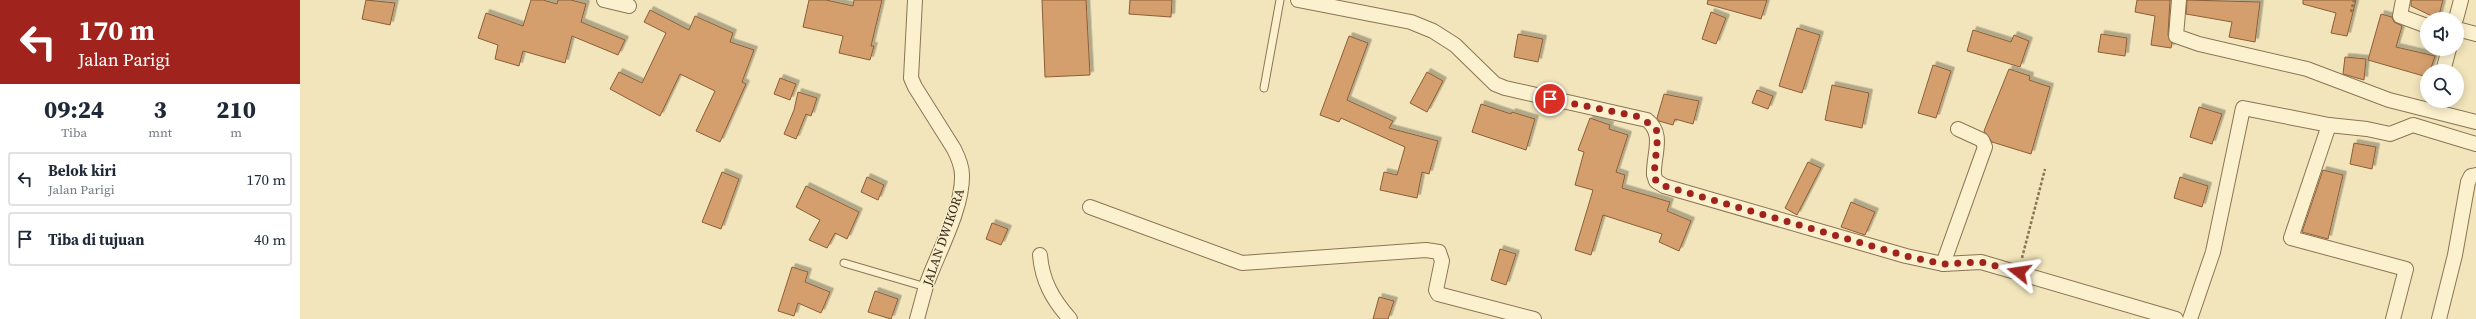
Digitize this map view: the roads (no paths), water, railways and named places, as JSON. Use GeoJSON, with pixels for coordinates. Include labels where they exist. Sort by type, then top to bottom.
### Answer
{"type":"FeatureCollection","features":[{"type":"Feature","properties":{"kind":"street"},"geometry":{"type":"LineString","coordinates":[[604,0],[629,6]]}},
{"type":"Feature","properties":{"kind":"street","name":"JALAN DWIKORA"},"geometry":{"type":"LineString","coordinates":[[915,0],[912,78],[915,87],[959,158],[962,175],[961,188],[950,227],[926,286],[917,319]]}},
{"type":"Feature","properties":{"kind":"street"},"geometry":{"type":"LineString","coordinates":[[1298,0],[1411,22],[1433,31],[1455,45],[1495,84],[1505,88],[1647,120],[1654,126],[1658,133],[1654,175],[1656,181],[1664,186],[1884,250],[1943,264],[1981,262],[2176,319]]}},
{"type":"Feature","properties":{"kind":"street"},"geometry":{"type":"LineString","coordinates":[[2179,0],[2176,36],[2199,44],[2307,69],[2389,100],[2420,104]]}},
{"type":"Feature","properties":{"kind":"street"},"geometry":{"type":"LineString","coordinates":[[2403,0],[2400,16],[2420,23]]}},
{"type":"Feature","properties":{"kind":"street"},"geometry":{"type":"LineString","coordinates":[[2458,12],[2461,0]]}},
{"type":"Feature","properties":{"kind":"street"},"geometry":{"type":"LineString","coordinates":[[2464,31],[2476,34]]}},
{"type":"Feature","properties":{"kind":"street"},"geometry":{"type":"LineString","coordinates":[[2190,319],[2213,252],[2243,108],[2329,125],[2367,129],[2390,134],[2414,125],[2476,144]]}},
{"type":"Feature","properties":{"kind":"street"},"geometry":{"type":"LineString","coordinates":[[2439,108],[2476,122]]}},
{"type":"Feature","properties":{"kind":"street"},"geometry":{"type":"LineString","coordinates":[[2329,125],[2291,238],[2406,269],[2393,319]]}},
{"type":"Feature","properties":{"kind":"street"},"geometry":{"type":"LineString","coordinates":[[1943,264],[1985,147],[1982,140],[1958,129]]}},
{"type":"Feature","properties":{"kind":"street"},"geometry":{"type":"LineString","coordinates":[[2439,319],[2455,255],[2468,182],[2471,176],[2475,173]]}},
{"type":"Feature","properties":{"kind":"street"},"geometry":{"type":"LineString","coordinates":[[1090,207],[1242,263],[1426,250],[1439,252],[1442,262],[1437,293],[1490,313],[1534,319]]}},
{"type":"Feature","properties":{"kind":"street"},"geometry":{"type":"LineString","coordinates":[[1040,255],[1042,271],[1048,287],[1070,319]]}},
{"type":"Feature","properties":{"kind":"lane"},"geometry":{"type":"LineString","coordinates":[[1264,88],[1280,0]]}},
{"type":"Feature","properties":{"kind":"lane"},"geometry":{"type":"LineString","coordinates":[[844,263],[926,286]]}}]}
